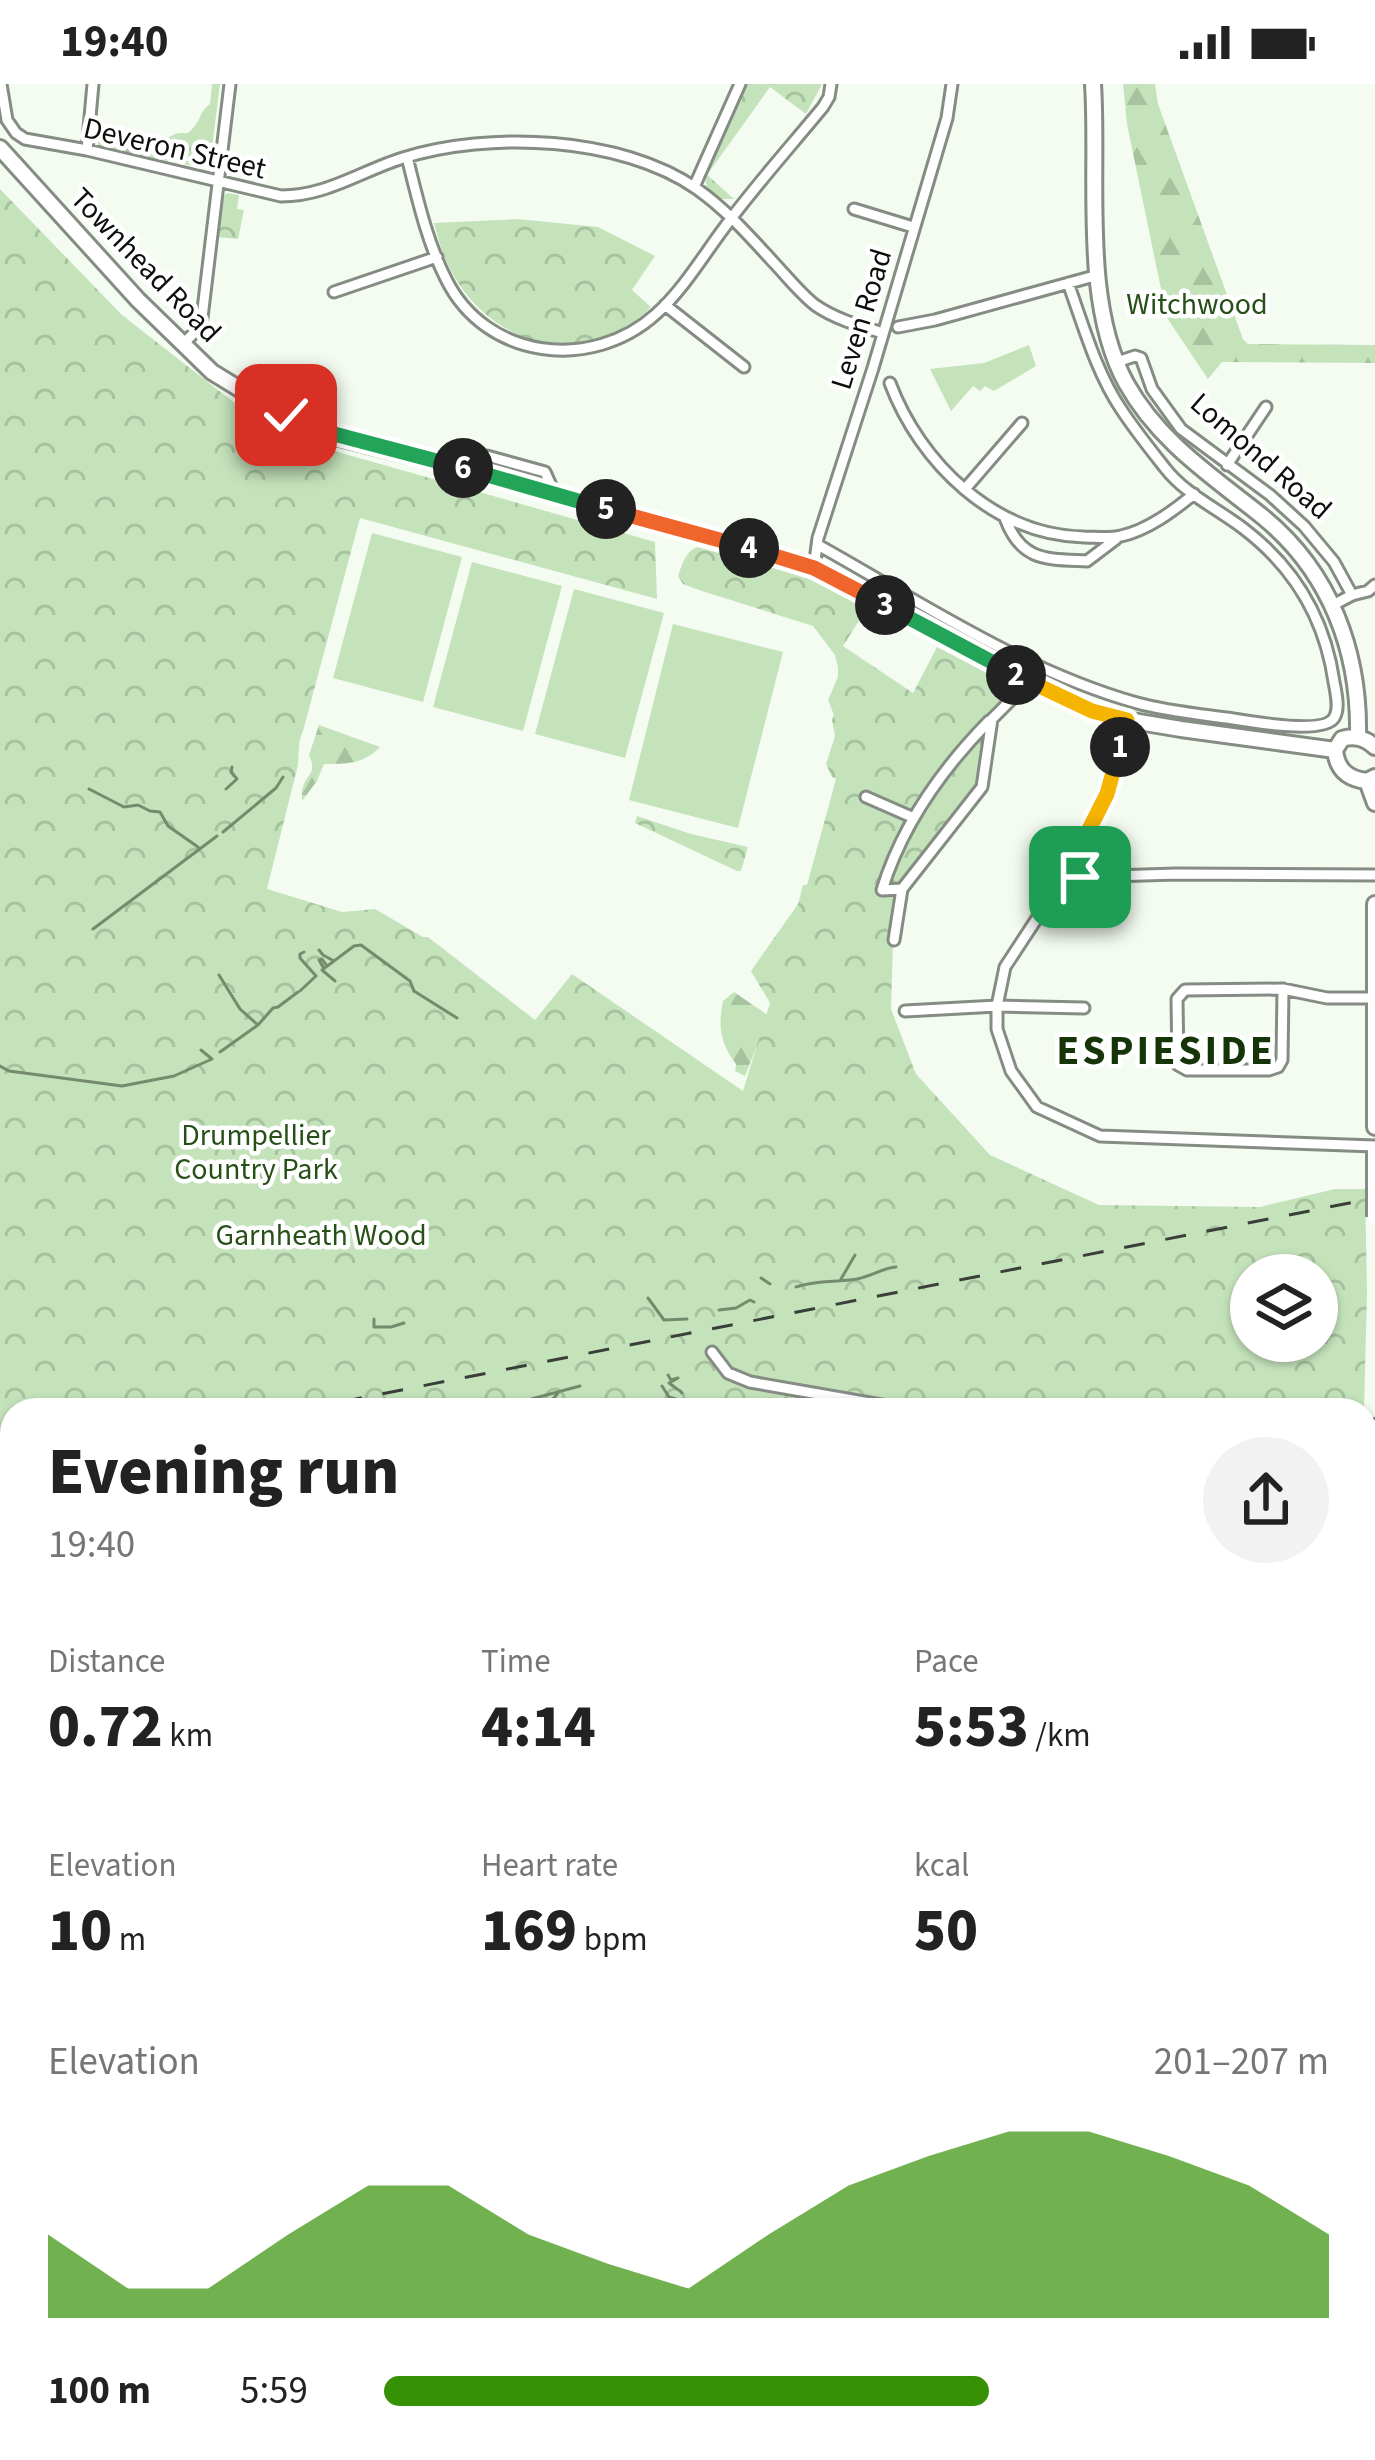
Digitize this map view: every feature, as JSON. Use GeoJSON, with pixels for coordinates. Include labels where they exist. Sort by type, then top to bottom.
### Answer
{"type":"FeatureCollection","features":[{"type":"Feature","properties":{"kind":"street","name":"Deveron Street"},"geometry":{"type":"LineString","coordinates":[[1,84],[8,120],[16,133],[33,142],[87,150],[281,196],[331,189],[385,164],[440,148],[509,142],[622,156],[694,187],[732,217],[818,307],[883,333]]}},
{"type":"Feature","properties":{"kind":"street"},"geometry":{"type":"LineString","coordinates":[[87,150],[93,84]]}},
{"type":"Feature","properties":{"kind":"street"},"geometry":{"type":"LineString","coordinates":[[198,359],[230,84]]}},
{"type":"Feature","properties":{"kind":"street"},"geometry":{"type":"LineString","coordinates":[[694,187],[739,87],[725,84]]}},
{"type":"Feature","properties":{"kind":"street"},"geometry":{"type":"LineString","coordinates":[[407,157],[446,281],[469,310],[511,341],[548,351],[589,350],[628,335],[665,305],[823,107],[831,84]]}},
{"type":"Feature","properties":{"kind":"street","name":"Leven Road"},"geometry":{"type":"LineString","coordinates":[[814,568],[947,118],[952,84]]}},
{"type":"Feature","properties":{"kind":"street","name":"Lomond Road"},"geometry":{"type":"LineString","coordinates":[[1093,84],[1098,275],[1102,312],[1117,362],[1136,399],[1170,442],[1280,532],[1313,568],[1333,605],[1352,668],[1358,737]]}},
{"type":"Feature","properties":{"kind":"street","name":"Townhead Road"},"geometry":{"type":"LineString","coordinates":[[0,148],[182,345],[236,388],[318,430],[814,568],[1092,711],[1335,750]]}},
{"type":"Feature","properties":{"kind":"street"},"geometry":{"type":"LineString","coordinates":[[854,208],[913,227]]}},
{"type":"Feature","properties":{"kind":"street"},"geometry":{"type":"LineString","coordinates":[[334,292],[437,256]]}},
{"type":"Feature","properties":{"kind":"street"},"geometry":{"type":"LineString","coordinates":[[898,327],[1098,275]]}},
{"type":"Feature","properties":{"kind":"street"},"geometry":{"type":"LineString","coordinates":[[818,545],[986,639],[1106,693],[1151,706],[1281,725],[1326,725],[1336,716],[1331,663],[1316,614],[1286,567],[1247,531],[1168,473],[1118,406],[1068,283]]}},
{"type":"Feature","properties":{"kind":"street"},"geometry":{"type":"LineString","coordinates":[[665,305],[744,367]]}},
{"type":"Feature","properties":{"kind":"street"},"geometry":{"type":"LineString","coordinates":[[182,345],[201,326]]}},
{"type":"Feature","properties":{"kind":"street","name":"Lomond Road"},"geometry":{"type":"LineString","coordinates":[[1117,362],[1141,358],[1152,389],[1181,429],[1304,526],[1334,562],[1352,595]]}},
{"type":"Feature","properties":{"kind":"street"},"geometry":{"type":"LineString","coordinates":[[890,383],[902,414],[925,448],[965,489],[1005,518],[1072,537],[1121,537]]}},
{"type":"Feature","properties":{"kind":"street"},"geometry":{"type":"LineString","coordinates":[[1227,465],[1266,407]]}},
{"type":"Feature","properties":{"kind":"street"},"geometry":{"type":"LineString","coordinates":[[965,489],[1022,423]]}},
{"type":"Feature","properties":{"kind":"street"},"geometry":{"type":"LineString","coordinates":[[1005,518],[1010,532],[1037,558],[1087,561],[1194,494]]}},
{"type":"Feature","properties":{"kind":"street","name":"Lomond Road"},"geometry":{"type":"LineString","coordinates":[[1247,531],[1261,516]]}},
{"type":"Feature","properties":{"kind":"street"},"geometry":{"type":"LineString","coordinates":[[1333,605],[1375,585]]}},
{"type":"Feature","properties":{"kind":"street"},"geometry":{"type":"LineString","coordinates":[[1046,689],[1053,672]]}},
{"type":"Feature","properties":{"kind":"street"},"geometry":{"type":"LineString","coordinates":[[902,889],[882,890],[939,776],[1029,682]]}},
{"type":"Feature","properties":{"kind":"street"},"geometry":{"type":"LineString","coordinates":[[894,940],[902,889],[982,787],[992,719]]}},
{"type":"Feature","properties":{"kind":"street"},"geometry":{"type":"LineString","coordinates":[[1127,720],[1107,794],[1068,871],[1005,967],[998,1029],[1011,1071],[1037,1107],[1100,1136],[1375,1148],[1375,1226]]}},
{"type":"Feature","properties":{"kind":"street"},"geometry":{"type":"LineString","coordinates":[[1375,747],[1358,737],[1342,739],[1335,750],[1342,770],[1352,778],[1371,779],[1375,803]]}},
{"type":"Feature","properties":{"kind":"street"},"geometry":{"type":"LineString","coordinates":[[866,796],[914,818]]}},
{"type":"Feature","properties":{"kind":"street"},"geometry":{"type":"LineString","coordinates":[[1068,871],[1080,877],[1375,875]]}},
{"type":"Feature","properties":{"kind":"street"},"geometry":{"type":"LineString","coordinates":[[1375,904],[1375,1127]]}},
{"type":"Feature","properties":{"kind":"street"},"geometry":{"type":"LineString","coordinates":[[1282,989],[1282,1060],[1278,1067],[1187,1070],[1178,1066],[1177,999],[1182,992],[1282,989],[1327,998],[1373,998]]}},
{"type":"Feature","properties":{"kind":"street"},"geometry":{"type":"LineString","coordinates":[[905,1011],[1084,1008]]}},
{"type":"Feature","properties":{"kind":"street"},"geometry":{"type":"LineString","coordinates":[[712,1352],[728,1373],[750,1382],[841,1398]]}},
{"type":"Feature","properties":{"kind":"green space"},"geometry":{"type":"Polygon","coordinates":[[[212,84],[220,84],[211,156],[206,162],[193,166],[98,147],[98,138],[151,145],[189,132],[210,104],[212,84]]]}},
{"type":"Feature","properties":{"kind":"green space"},"geometry":{"type":"Polygon","coordinates":[[[747,84],[822,84],[806,114],[770,87],[707,175],[734,199],[720,199],[708,193],[704,173],[747,84]]]}},
{"type":"Feature","properties":{"kind":"green space","name":"Witchwood"},"geometry":{"type":"Polygon","coordinates":[[[1123,84],[1155,84],[1158,104],[1243,339],[1248,344],[1375,345],[1375,363],[1222,362],[1208,379],[1167,318],[1123,84]]]}},
{"type":"Feature","properties":{"kind":"green space","name":"Drumpellier Country Park"},"geometry":{"type":"Polygon","coordinates":[[[0,189],[122,315],[245,411],[270,417],[313,445],[655,542],[657,599],[360,518],[300,740],[267,889],[342,912],[375,909],[428,937],[535,1020],[572,974],[743,1091],[770,1003],[751,971],[807,885],[836,779],[826,764],[835,736],[828,700],[838,667],[835,655],[813,626],[683,584],[678,576],[687,555],[697,547],[810,578],[867,608],[843,646],[913,693],[937,647],[1014,687],[989,728],[980,782],[894,906],[891,1009],[916,1074],[990,1155],[1099,1205],[1260,1207],[1335,1189],[1365,1189],[1364,1398],[0,1398],[0,189]]]}},
{"type":"Feature","properties":{"kind":"green space"},"geometry":{"type":"Polygon","coordinates":[[[227,193],[239,195],[237,209],[244,210],[238,239],[216,237],[219,201],[227,193]]]}},
{"type":"Feature","properties":{"kind":"green space"},"geometry":{"type":"Polygon","coordinates":[[[518,219],[598,227],[655,256],[632,290],[651,307],[597,340],[569,344],[541,342],[489,317],[449,267],[434,223],[518,219]]]}},
{"type":"Feature","properties":{"kind":"green space"},"geometry":{"type":"Polygon","coordinates":[[[1029,345],[1036,366],[994,391],[973,386],[951,411],[930,369],[984,363],[1029,345]]]}},
{"type":"Feature","properties":{"kind":"green space"},"geometry":{"type":"Polygon","coordinates":[[[372,533],[462,557],[423,702],[333,678],[372,533]]]}},
{"type":"Feature","properties":{"kind":"green space"},"geometry":{"type":"Polygon","coordinates":[[[472,562],[562,586],[523,731],[433,707],[472,562]]]}},
{"type":"Feature","properties":{"kind":"green space"},"geometry":{"type":"Polygon","coordinates":[[[574,589],[664,613],[625,758],[535,734],[574,589]]]}},
{"type":"Feature","properties":{"kind":"green space"},"geometry":{"type":"Polygon","coordinates":[[[673,624],[783,652],[738,828],[629,800],[673,624]]]}},
{"type":"Feature","properties":{"kind":"green space"},"geometry":{"type":"Polygon","coordinates":[[[319,725],[380,747],[361,760],[324,764],[302,801],[302,789],[312,770],[309,755],[319,725]]]}},
{"type":"Feature","properties":{"kind":"green space"},"geometry":{"type":"Polygon","coordinates":[[[637,816],[748,847],[741,871],[635,823],[637,816]]]}},
{"type":"Feature","properties":{"kind":"green space"},"geometry":{"type":"Polygon","coordinates":[[[734,992],[769,1016],[745,1076],[735,1071],[722,1034],[723,1001],[734,992]]]}},
{"type":"Feature","properties":{"kind":"waterway"},"geometry":{"type":"LineString","coordinates":[[226,789],[237,779],[232,767]]}},
{"type":"Feature","properties":{"kind":"waterway"},"geometry":{"type":"LineString","coordinates":[[223,832],[283,777]]}},
{"type":"Feature","properties":{"kind":"waterway"},"geometry":{"type":"LineString","coordinates":[[89,789],[124,807],[138,805],[160,812],[168,826],[198,847]]}},
{"type":"Feature","properties":{"kind":"waterway"},"geometry":{"type":"LineString","coordinates":[[93,929],[217,836]]}},
{"type":"Feature","properties":{"kind":"waterway"},"geometry":{"type":"LineString","coordinates":[[335,981],[322,970],[361,945],[410,981],[414,991],[457,1018]]}},
{"type":"Feature","properties":{"kind":"waterway"},"geometry":{"type":"LineString","coordinates":[[319,950],[334,961]]}},
{"type":"Feature","properties":{"kind":"waterway"},"geometry":{"type":"LineString","coordinates":[[300,991],[316,976],[300,958],[304,952]]}},
{"type":"Feature","properties":{"kind":"waterway"},"geometry":{"type":"LineString","coordinates":[[323,967],[319,960],[327,966]]}},
{"type":"Feature","properties":{"kind":"waterway"},"geometry":{"type":"LineString","coordinates":[[219,975],[240,1009],[258,1025]]}},
{"type":"Feature","properties":{"kind":"waterway"},"geometry":{"type":"LineString","coordinates":[[220,1052],[298,992]]}},
{"type":"Feature","properties":{"kind":"waterway"},"geometry":{"type":"LineString","coordinates":[[0,1066],[122,1086],[174,1076],[212,1059],[201,1050]]}},
{"type":"Feature","properties":{"kind":"waterway"},"geometry":{"type":"LineString","coordinates":[[841,1279],[855,1255]]}},
{"type":"Feature","properties":{"kind":"waterway"},"geometry":{"type":"LineString","coordinates":[[796,1287],[857,1279],[896,1267]]}},
{"type":"Feature","properties":{"kind":"waterway"},"geometry":{"type":"LineString","coordinates":[[761,1278],[770,1284]]}},
{"type":"Feature","properties":{"kind":"waterway"},"geometry":{"type":"LineString","coordinates":[[648,1298],[664,1320],[687,1319]]}},
{"type":"Feature","properties":{"kind":"waterway"},"geometry":{"type":"LineString","coordinates":[[719,1310],[754,1302]]}},
{"type":"Feature","properties":{"kind":"waterway"},"geometry":{"type":"LineString","coordinates":[[374,1319],[374,1327],[404,1323]]}},
{"type":"Feature","properties":{"kind":"waterway"},"geometry":{"type":"LineString","coordinates":[[668,1375],[671,1380],[678,1378],[669,1383],[677,1389]]}},
{"type":"Feature","properties":{"kind":"waterway"},"geometry":{"type":"LineString","coordinates":[[535,1398],[580,1386]]}},
{"type":"Feature","properties":{"kind":"waterway"},"geometry":{"type":"LineString","coordinates":[[662,1386],[672,1398]]}},
{"type":"Feature","properties":{"kind":"waterway"},"geometry":{"type":"LineString","coordinates":[[679,1390],[682,1393]]}},
{"type":"Feature","properties":{"kind":"waterway"},"geometry":{"type":"LineString","coordinates":[[554,1398],[558,1393]]}},
{"type":"Feature","properties":{"kind":"railway"},"geometry":{"type":"LineString","coordinates":[[361,1398],[1375,1198]]}},
{"type":"Feature","properties":{"kind":"district","name":"ESPIESIDE"},"geometry":{"type":"Point","coordinates":[1166,1049]}},
{"type":"Feature","properties":{"kind":"route"},"geometry":{"type":"LineString","coordinates":[[286,415],[336,436],[814,568],[1029,682],[1092,711],[1127,720],[1107,794],[1068,871],[1080,877]]}},
{"type":"Feature","properties":{"kind":"park label","name":"Garnheath Wood"},"geometry":{"type":"Point","coordinates":[321,1235]}}]}
